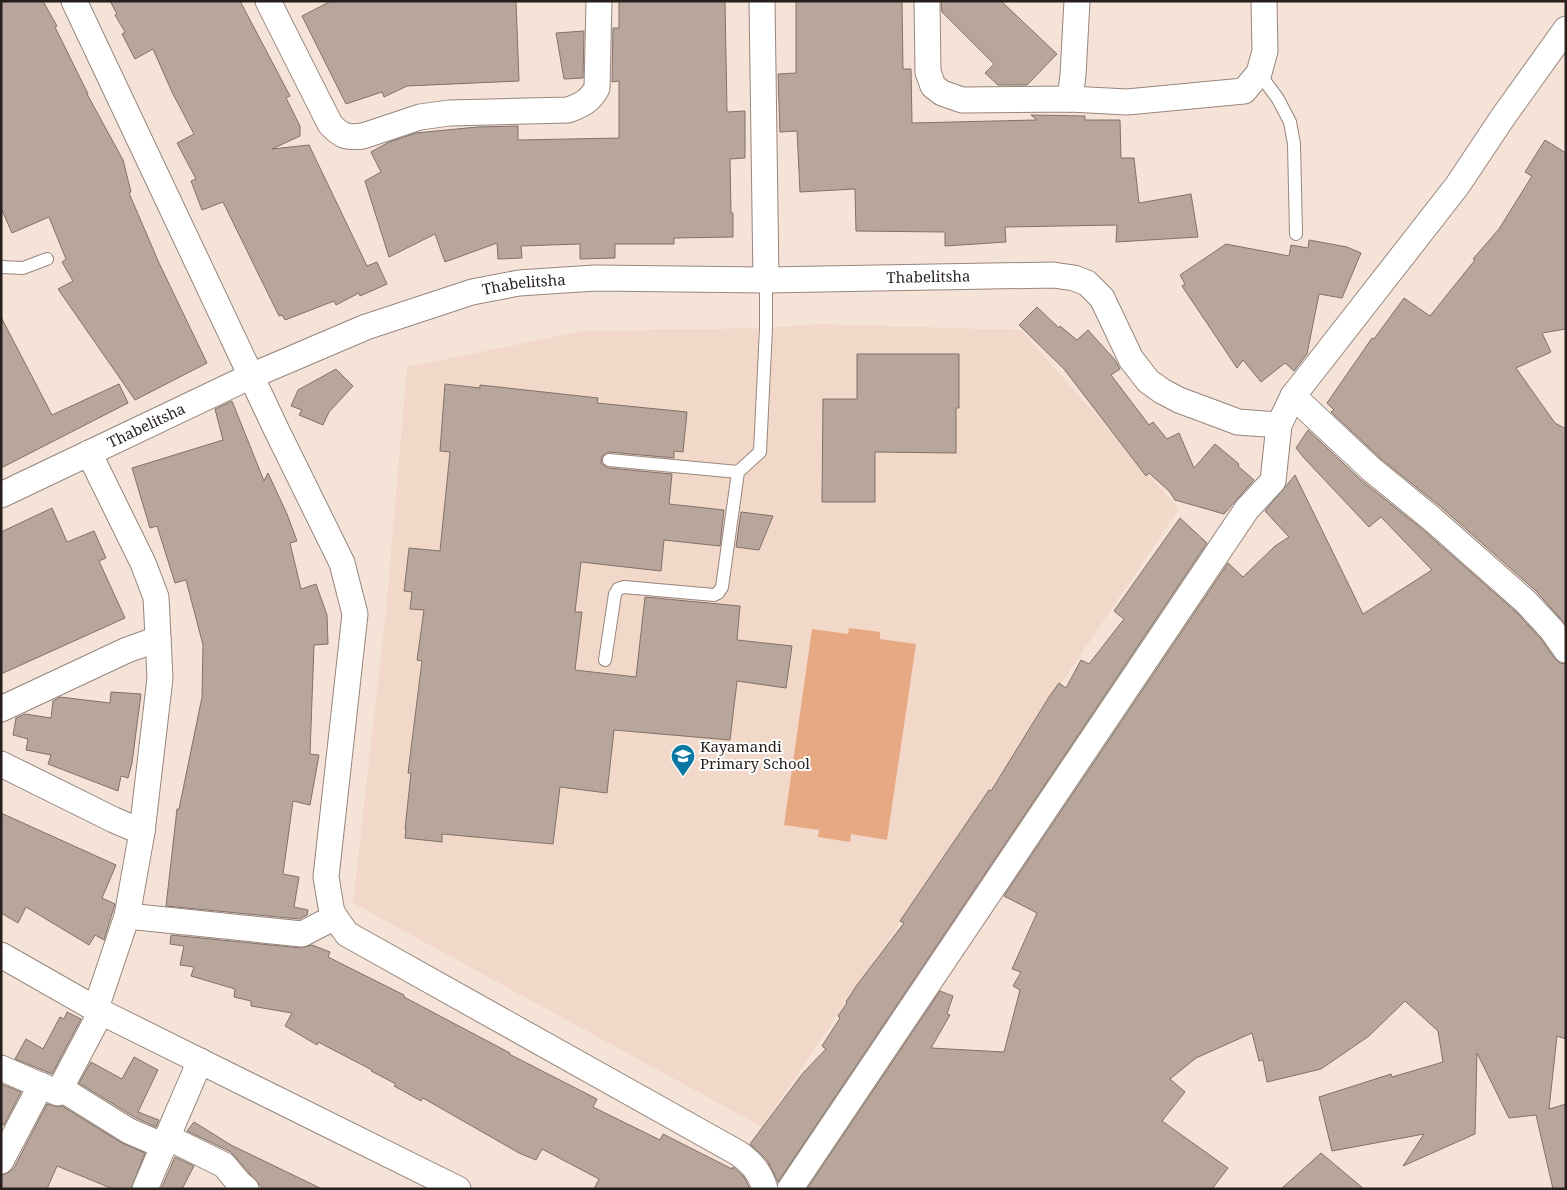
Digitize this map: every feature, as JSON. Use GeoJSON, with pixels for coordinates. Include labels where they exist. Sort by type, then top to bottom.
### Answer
{"type":"FeatureCollection","features":[{"type":"Feature","properties":{"kind":"street"},"geometry":{"type":"LineString","coordinates":[[74,1],[251,376],[342,563],[355,614],[326,877],[332,913],[347,934],[738,1154],[756,1168],[762,1176],[765,1189]]}},
{"type":"Feature","properties":{"kind":"street"},"geometry":{"type":"LineString","coordinates":[[268,1],[330,124],[343,136],[354,137],[371,134],[420,117],[448,113],[568,110],[583,105],[591,98],[597,88],[599,1]]}},
{"type":"Feature","properties":{"kind":"street"},"geometry":{"type":"LineString","coordinates":[[762,1],[766,280]]}},
{"type":"Feature","properties":{"kind":"street"},"geometry":{"type":"LineString","coordinates":[[927,1],[928,72],[933,86],[942,93],[962,100],[1070,99],[1127,102],[1244,91],[1259,73],[1265,51],[1264,1]]}},
{"type":"Feature","properties":{"kind":"street"},"geometry":{"type":"LineString","coordinates":[[1070,99],[1077,1]]}},
{"type":"Feature","properties":{"kind":"street"},"geometry":{"type":"LineString","coordinates":[[790,1189],[1247,509],[1273,481],[1279,425],[1293,396],[1457,186],[1503,117],[1566,29]]}},
{"type":"Feature","properties":{"kind":"street","name":"Thabelitsha"},"geometry":{"type":"LineString","coordinates":[[1,495],[251,376],[366,327],[472,292],[519,282],[595,278],[766,280],[1053,275],[1074,278],[1087,283],[1102,298],[1131,359],[1148,381],[1180,400],[1238,422],[1279,425]]}},
{"type":"Feature","properties":{"kind":"street"},"geometry":{"type":"LineString","coordinates":[[1293,396],[1371,469],[1432,518],[1526,602],[1552,630],[1566,650]]}},
{"type":"Feature","properties":{"kind":"street"},"geometry":{"type":"LineString","coordinates":[[1,1161],[51,1087],[99,1010],[127,916],[142,832],[160,678],[156,597],[143,563],[89,453]]}},
{"type":"Feature","properties":{"kind":"street"},"geometry":{"type":"LineString","coordinates":[[1,710],[127,650],[158,639]]}},
{"type":"Feature","properties":{"kind":"street"},"geometry":{"type":"LineString","coordinates":[[1,764],[142,832]]}},
{"type":"Feature","properties":{"kind":"street"},"geometry":{"type":"LineString","coordinates":[[127,916],[302,934],[335,917]]}},
{"type":"Feature","properties":{"kind":"street"},"geometry":{"type":"LineString","coordinates":[[1,955],[99,1010],[458,1189]]}},
{"type":"Feature","properties":{"kind":"street"},"geometry":{"type":"LineString","coordinates":[[145,1189],[200,1061]]}},
{"type":"Feature","properties":{"kind":"street"},"geometry":{"type":"LineString","coordinates":[[1,1068],[51,1087],[129,1131],[166,1141],[224,1165],[246,1189]]}},
{"type":"Feature","properties":{"kind":"lane"},"geometry":{"type":"LineString","coordinates":[[1259,73],[1278,99],[1290,122],[1294,144],[1296,234]]}},
{"type":"Feature","properties":{"kind":"lane"},"geometry":{"type":"LineString","coordinates":[[1,267],[23,268],[47,259]]}},
{"type":"Feature","properties":{"kind":"lane"},"geometry":{"type":"LineString","coordinates":[[604,660],[615,594],[618,590],[624,587],[714,595],[722,587],[738,472],[760,452],[766,328],[766,280]]}},
{"type":"Feature","properties":{"kind":"lane"},"geometry":{"type":"LineString","coordinates":[[609,460],[738,472]]}},
{"type":"Feature","properties":{"kind":"shaded area","name":"Kayamandi Primary School"},"geometry":{"type":"Polygon","coordinates":[[[820,324],[1021,330],[1179,509],[762,1127],[353,903],[386,611],[407,367],[583,331],[766,328],[820,324]]]}},
{"type":"Feature","properties":{"kind":"shaded area"},"geometry":{"type":"Polygon","coordinates":[[[849,628],[880,632],[880,639],[916,644],[887,840],[851,834],[850,842],[818,837],[819,830],[784,825],[812,629],[848,634],[849,628]]]}},
{"type":"Feature","properties":{"kind":"building"},"geometry":{"type":"Polygon","coordinates":[[[1,1],[43,1],[57,26],[55,27],[87,94],[123,160],[131,192],[129,193],[159,263],[207,363],[135,400],[58,289],[73,281],[62,262],[66,259],[49,217],[12,233],[1,208],[1,1]]]}},
{"type":"Feature","properties":{"kind":"building"},"geometry":{"type":"Polygon","coordinates":[[[110,1],[240,1],[290,96],[286,98],[300,126],[300,136],[272,149],[309,145],[367,266],[377,262],[387,284],[360,296],[359,293],[336,305],[334,301],[285,320],[282,315],[279,316],[223,202],[202,210],[191,181],[196,179],[177,143],[194,134],[172,92],[153,49],[135,59],[122,34],[125,32],[115,15],[117,14],[110,1]]]}},
{"type":"Feature","properties":{"kind":"building"},"geometry":{"type":"Polygon","coordinates":[[[331,1],[516,1],[519,81],[407,86],[384,97],[382,92],[346,104],[302,16],[331,1]]]}},
{"type":"Feature","properties":{"kind":"building"},"geometry":{"type":"Polygon","coordinates":[[[619,1],[725,1],[727,112],[745,111],[745,158],[730,159],[733,237],[674,238],[674,244],[615,244],[615,258],[580,259],[580,244],[521,246],[522,258],[498,259],[497,243],[445,262],[435,234],[389,257],[365,181],[381,172],[371,152],[389,142],[416,133],[477,127],[518,126],[518,140],[619,138],[619,81],[612,82],[613,28],[619,28],[619,1]]]}},
{"type":"Feature","properties":{"kind":"building"},"geometry":{"type":"Polygon","coordinates":[[[796,1],[902,1],[903,69],[911,69],[912,123],[1037,120],[1031,115],[1085,116],[1085,120],[1120,120],[1121,158],[1134,158],[1139,203],[1191,194],[1198,237],[1116,242],[1117,225],[1005,227],[1006,242],[945,246],[945,232],[856,231],[855,189],[800,192],[797,131],[780,132],[778,74],[796,73],[796,1]]]}},
{"type":"Feature","properties":{"kind":"building"},"geometry":{"type":"Polygon","coordinates":[[[941,1],[1001,1],[1057,54],[1027,85],[998,85],[985,73],[994,64],[942,12],[941,1]]]}},
{"type":"Feature","properties":{"kind":"building"},"geometry":{"type":"Polygon","coordinates":[[[584,31],[583,78],[564,79],[556,33],[584,31]]]}},
{"type":"Feature","properties":{"kind":"building"},"geometry":{"type":"Polygon","coordinates":[[[1545,140],[1566,153],[1566,329],[1542,333],[1551,352],[1516,368],[1555,423],[1566,429],[1566,625],[1536,591],[1441,507],[1380,458],[1331,412],[1334,410],[1327,403],[1372,338],[1374,339],[1404,298],[1430,316],[1475,260],[1473,259],[1499,229],[1532,176],[1525,172],[1545,140]]]}},
{"type":"Feature","properties":{"kind":"building"},"geometry":{"type":"Polygon","coordinates":[[[1309,240],[1347,247],[1361,253],[1342,298],[1319,294],[1307,354],[1294,371],[1285,363],[1261,382],[1243,360],[1237,368],[1182,286],[1185,284],[1180,275],[1226,244],[1289,256],[1291,245],[1308,248],[1309,240]]]}},
{"type":"Feature","properties":{"kind":"building"},"geometry":{"type":"Polygon","coordinates":[[[1037,307],[1059,328],[1060,326],[1077,340],[1088,330],[1115,360],[1120,369],[1111,375],[1149,425],[1153,422],[1167,439],[1179,433],[1194,468],[1215,444],[1239,464],[1238,466],[1254,480],[1224,514],[1175,500],[1169,491],[1149,473],[1146,476],[1064,369],[1019,325],[1037,307]]]}},
{"type":"Feature","properties":{"kind":"building"},"geometry":{"type":"Polygon","coordinates":[[[1,317],[52,415],[119,384],[128,403],[1,468],[1,317]]]}},
{"type":"Feature","properties":{"kind":"building"},"geometry":{"type":"Polygon","coordinates":[[[857,354],[959,354],[959,408],[956,408],[956,453],[875,452],[875,502],[822,502],[823,399],[857,399],[857,354]]]}},
{"type":"Feature","properties":{"kind":"building"},"geometry":{"type":"Polygon","coordinates":[[[336,369],[353,386],[329,412],[323,425],[299,415],[302,410],[291,406],[298,390],[336,369]]]}},
{"type":"Feature","properties":{"kind":"building"},"geometry":{"type":"Polygon","coordinates":[[[445,384],[480,388],[480,385],[598,398],[597,403],[687,412],[683,452],[674,451],[674,458],[609,452],[602,456],[601,463],[608,468],[672,474],[669,504],[724,510],[720,546],[664,540],[661,571],[581,562],[575,612],[582,612],[575,670],[636,677],[645,597],[740,606],[737,640],[792,646],[786,688],[737,681],[730,740],[614,730],[607,793],[560,787],[553,844],[442,834],[442,842],[405,838],[411,773],[408,773],[422,661],[417,660],[424,610],[410,609],[412,592],[404,591],[409,548],[440,551],[450,452],[440,451],[445,384]]]}},
{"type":"Feature","properties":{"kind":"building"},"geometry":{"type":"Polygon","coordinates":[[[232,401],[264,481],[268,473],[297,541],[290,543],[301,589],[316,584],[327,615],[328,644],[314,645],[310,754],[319,755],[310,805],[293,801],[283,874],[299,877],[294,907],[308,910],[307,915],[299,919],[166,906],[177,809],[179,809],[202,697],[203,645],[186,580],[175,583],[157,526],[150,528],[132,468],[223,440],[215,409],[232,401]]]}},
{"type":"Feature","properties":{"kind":"building"},"geometry":{"type":"Polygon","coordinates":[[[1308,430],[1361,480],[1422,529],[1516,612],[1541,639],[1555,659],[1560,663],[1566,664],[1566,1039],[1557,1036],[1549,1109],[1566,1104],[1566,1189],[1553,1189],[1536,1115],[1509,1118],[1477,1053],[1475,1134],[1403,1166],[1424,1134],[1332,1151],[1319,1097],[1391,1074],[1392,1077],[1443,1062],[1438,1031],[1405,1001],[1369,1036],[1321,1069],[1267,1082],[1263,1060],[1259,1061],[1252,1033],[1196,1058],[1170,1079],[1185,1092],[1162,1121],[1228,1168],[1212,1189],[807,1189],[940,991],[953,996],[947,1014],[950,1015],[931,1048],[1004,1052],[1020,990],[1013,986],[1021,972],[1012,969],[1037,913],[1004,896],[1228,563],[1243,577],[1275,546],[1289,537],[1265,511],[1295,475],[1363,614],[1432,570],[1381,517],[1369,527],[1304,458],[1296,448],[1308,430]]]}},
{"type":"Feature","properties":{"kind":"building"},"geometry":{"type":"Polygon","coordinates":[[[52,508],[67,542],[94,531],[106,558],[99,561],[125,618],[1,674],[1,532],[52,508]]]}},
{"type":"Feature","properties":{"kind":"building"},"geometry":{"type":"Polygon","coordinates":[[[741,512],[773,516],[759,550],[736,547],[741,512]]]}},
{"type":"Feature","properties":{"kind":"building"},"geometry":{"type":"Polygon","coordinates":[[[1180,518],[1207,543],[778,1182],[767,1160],[750,1144],[803,1073],[826,1049],[822,1046],[840,1018],[838,1016],[846,1002],[904,923],[900,921],[989,790],[991,791],[1049,697],[1059,683],[1066,688],[1081,660],[1089,664],[1124,619],[1114,611],[1180,518]]]}},
{"type":"Feature","properties":{"kind":"building"},"geometry":{"type":"Polygon","coordinates":[[[111,692],[141,694],[132,763],[128,778],[121,776],[118,791],[48,764],[51,755],[26,750],[28,739],[13,735],[16,718],[25,714],[51,718],[53,701],[60,697],[110,703],[111,692]]]}},
{"type":"Feature","properties":{"kind":"building"},"geometry":{"type":"Polygon","coordinates":[[[1,813],[116,865],[102,898],[115,904],[104,940],[95,935],[89,945],[26,907],[18,923],[1,913],[1,813]]]}},
{"type":"Feature","properties":{"kind":"building"},"geometry":{"type":"Polygon","coordinates":[[[171,935],[301,948],[312,945],[330,952],[328,957],[404,995],[404,997],[509,1054],[597,1099],[593,1107],[660,1140],[663,1134],[732,1169],[733,1167],[744,1177],[750,1189],[594,1189],[599,1179],[542,1149],[536,1160],[519,1153],[423,1098],[421,1101],[394,1086],[396,1084],[372,1070],[318,1042],[317,1045],[285,1026],[292,1013],[251,1006],[251,1001],[234,997],[235,989],[191,976],[194,967],[180,965],[184,946],[170,944],[171,935]]]}},
{"type":"Feature","properties":{"kind":"building"},"geometry":{"type":"Polygon","coordinates":[[[67,1012],[81,1019],[52,1074],[15,1059],[26,1039],[43,1049],[60,1017],[64,1019],[67,1012]]]}},
{"type":"Feature","properties":{"kind":"building"},"geometry":{"type":"Polygon","coordinates":[[[134,1057],[158,1070],[138,1112],[159,1120],[156,1127],[136,1118],[79,1083],[91,1062],[122,1079],[134,1057]]]}},
{"type":"Feature","properties":{"kind":"building"},"geometry":{"type":"Polygon","coordinates":[[[1,1084],[21,1092],[4,1125],[1,1124],[1,1084]]]}},
{"type":"Feature","properties":{"kind":"building"},"geometry":{"type":"Polygon","coordinates":[[[47,1104],[62,1106],[122,1143],[145,1153],[131,1189],[113,1189],[57,1166],[47,1189],[1,1189],[1,1175],[8,1173],[14,1168],[47,1104]]]}},
{"type":"Feature","properties":{"kind":"building"},"geometry":{"type":"Polygon","coordinates":[[[194,1122],[231,1145],[322,1189],[263,1189],[231,1152],[187,1131],[194,1122]]]}},
{"type":"Feature","properties":{"kind":"building"},"geometry":{"type":"Polygon","coordinates":[[[1321,1153],[1364,1189],[1281,1189],[1321,1153]]]}},
{"type":"Feature","properties":{"kind":"building"},"geometry":{"type":"Polygon","coordinates":[[[175,1157],[194,1166],[182,1189],[161,1189],[175,1157]]]}},
{"type":"Feature","properties":{"kind":"place","name":"Kayamandi Primary School"},"geometry":{"type":"Point","coordinates":[683,777]}}]}
